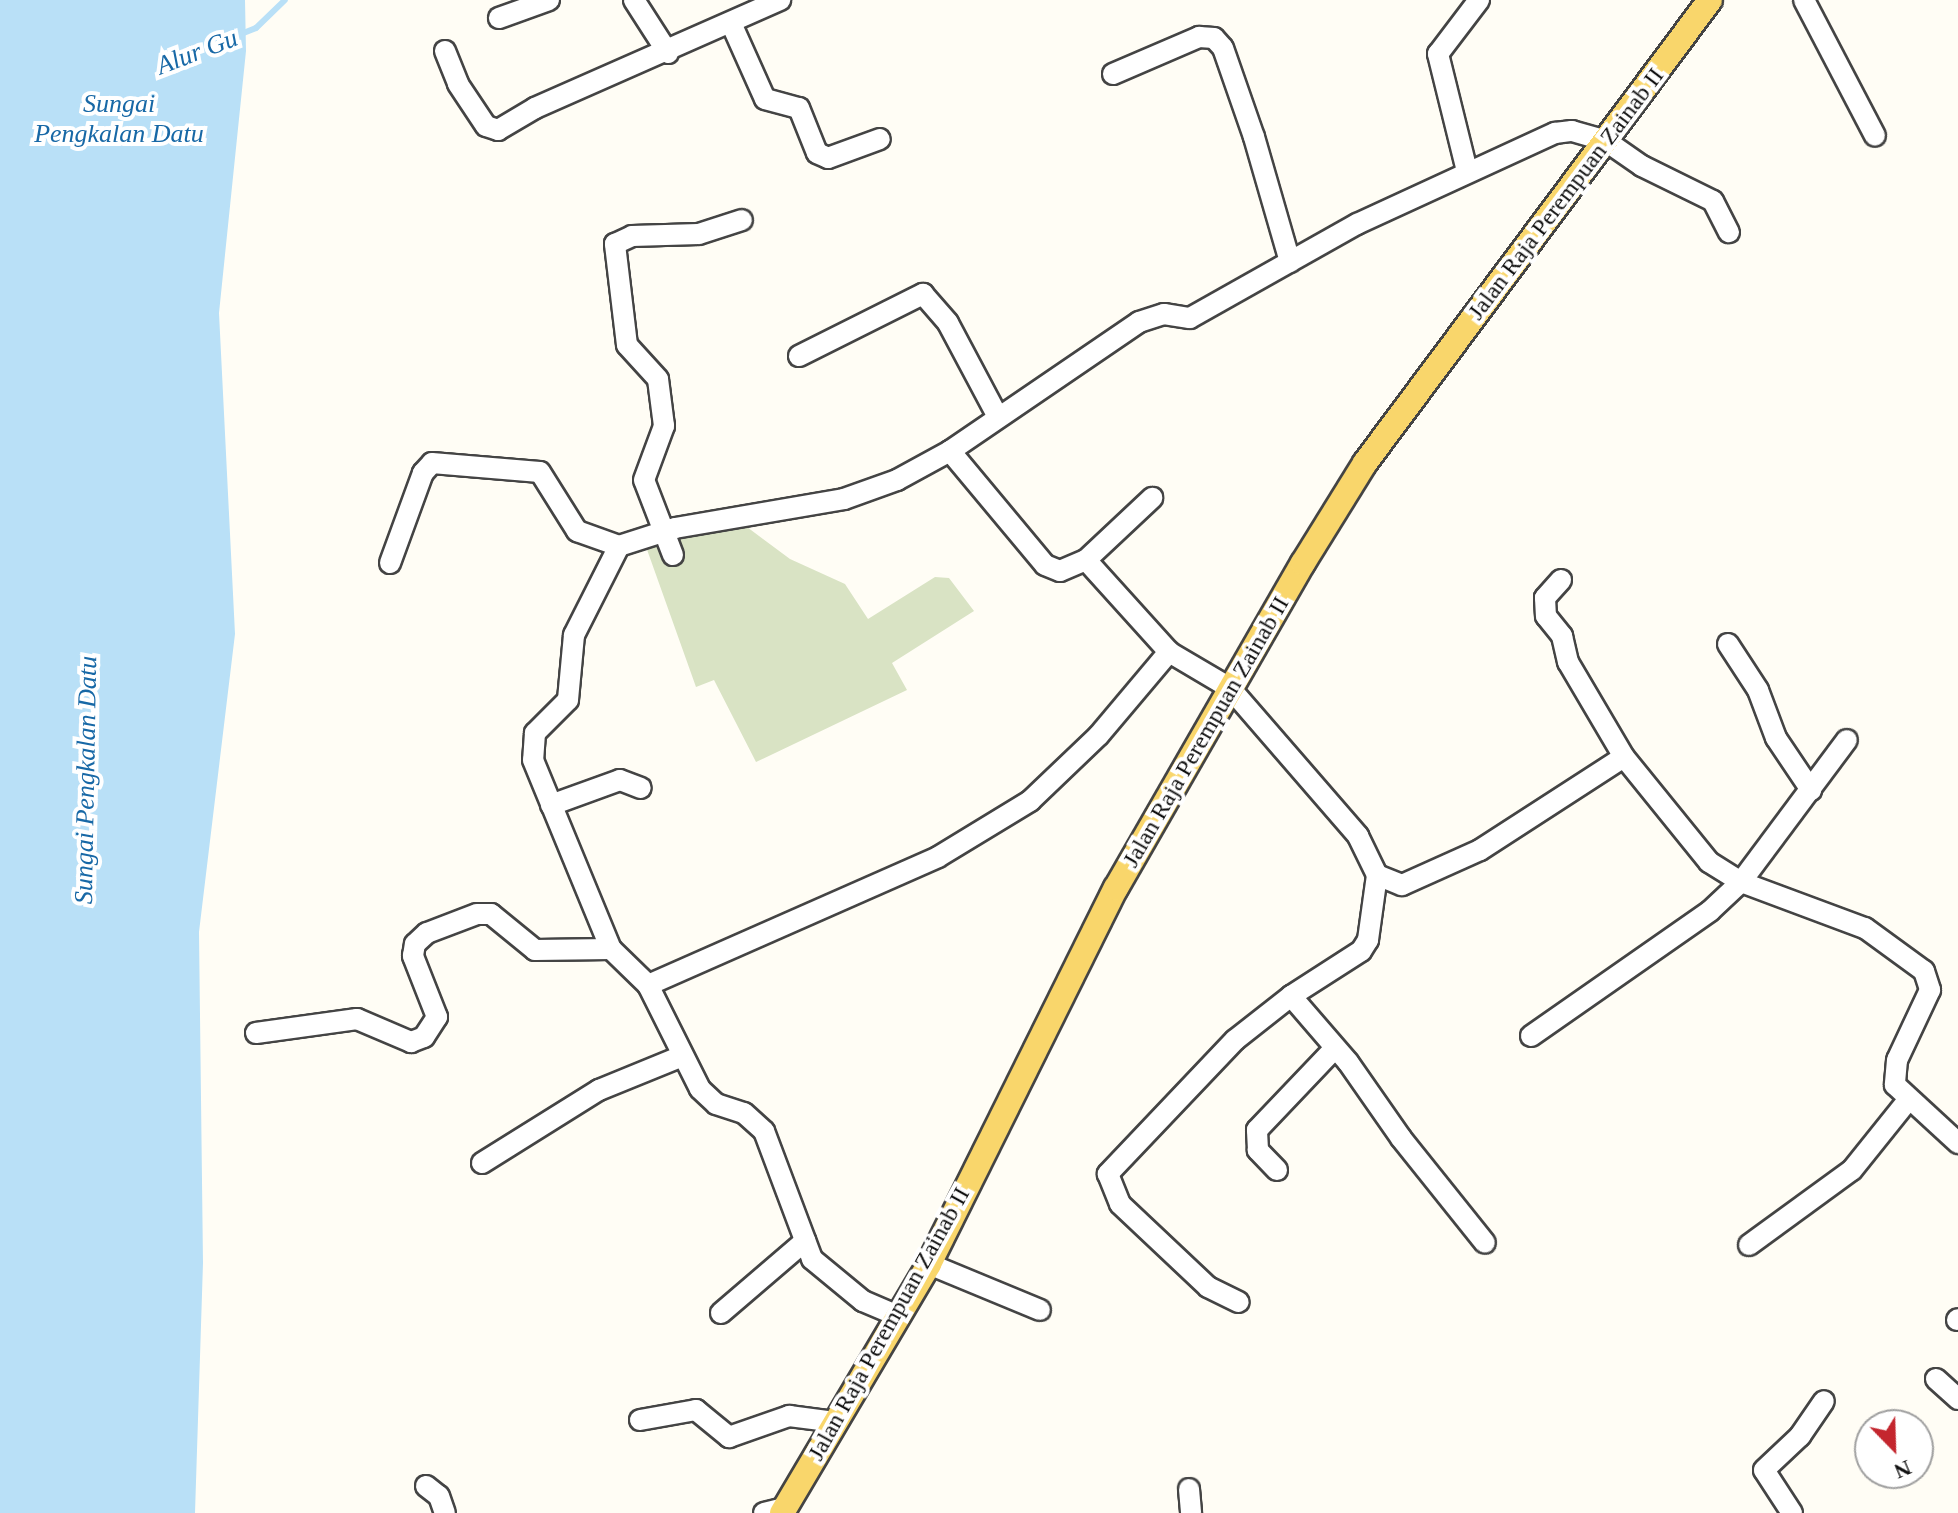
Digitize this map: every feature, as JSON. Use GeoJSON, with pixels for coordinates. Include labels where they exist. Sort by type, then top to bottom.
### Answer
{"type":"FeatureCollection","features":[{"type":"Feature","properties":{"kind":"main road","name":"Jalan Raja Perempuan Zainab II"},"geometry":{"type":"LineString","coordinates":[[777,1511],[835,1422],[929,1264],[1116,888],[1365,463],[1710,0]]}},
{"type":"Feature","properties":{"kind":"street"},"geometry":{"type":"LineString","coordinates":[[499,18],[549,0]]}},
{"type":"Feature","properties":{"kind":"street"},"geometry":{"type":"LineString","coordinates":[[634,0],[668,53]]}},
{"type":"Feature","properties":{"kind":"street"},"geometry":{"type":"LineString","coordinates":[[445,51],[458,84],[491,131],[780,0]]}},
{"type":"Feature","properties":{"kind":"street"},"geometry":{"type":"LineString","coordinates":[[1467,171],[1438,54],[1479,0]]}},
{"type":"Feature","properties":{"kind":"street"},"geometry":{"type":"LineString","coordinates":[[1804,0],[1875,136]]}},
{"type":"Feature","properties":{"kind":"street"},"geometry":{"type":"LineString","coordinates":[[731,23],[765,99],[799,108],[817,153],[828,158],[880,139]]}},
{"type":"Feature","properties":{"kind":"street"},"geometry":{"type":"LineString","coordinates":[[1113,74],[1199,37],[1214,38],[1223,48],[1254,137],[1290,262]]}},
{"type":"Feature","properties":{"kind":"street"},"geometry":{"type":"LineString","coordinates":[[390,563],[423,473],[437,462],[540,472],[577,531],[619,546],[663,532],[844,499],[897,480],[950,451],[1139,322],[1164,314],[1190,318],[1290,262],[1467,171],[1555,133],[1572,131],[1606,141],[1642,166],[1713,201],[1729,232]]}},
{"type":"Feature","properties":{"kind":"street"},"geometry":{"type":"LineString","coordinates":[[673,555],[644,480],[665,413],[656,373],[627,345],[615,244],[632,236],[699,234],[742,220]]}},
{"type":"Feature","properties":{"kind":"street"},"geometry":{"type":"LineString","coordinates":[[799,356],[923,294],[935,302],[998,417]]}},
{"type":"Feature","properties":{"kind":"street"},"geometry":{"type":"LineString","coordinates":[[950,451],[1045,565],[1060,571],[1086,560],[1152,498]]}},
{"type":"Feature","properties":{"kind":"street"},"geometry":{"type":"LineString","coordinates":[[619,546],[574,635],[568,700],[532,742],[533,760],[611,949],[648,985],[680,1057],[708,1099],[744,1113],[764,1131],[812,1259],[863,1301],[898,1316]]}},
{"type":"Feature","properties":{"kind":"street"},"geometry":{"type":"LineString","coordinates":[[1086,560],[1169,652],[1232,690],[1358,836],[1377,875],[1368,940],[1361,951],[1291,996],[1235,1040],[1108,1174],[1120,1204],[1208,1287],[1239,1302]]}},
{"type":"Feature","properties":{"kind":"street"},"geometry":{"type":"LineString","coordinates":[[1561,580],[1545,598],[1546,616],[1562,636],[1568,662],[1624,757],[1709,862],[1741,882],[1865,928],[1924,971],[1930,990],[1894,1070],[1895,1085],[1958,1143]]}},
{"type":"Feature","properties":{"kind":"street"},"geometry":{"type":"LineString","coordinates":[[1728,644],[1758,690],[1776,738],[1811,790]]}},
{"type":"Feature","properties":{"kind":"street"},"geometry":{"type":"LineString","coordinates":[[648,985],[938,857],[1030,801],[1099,735],[1169,652]]}},
{"type":"Feature","properties":{"kind":"street"},"geometry":{"type":"LineString","coordinates":[[1531,1036],[1687,931],[1741,882],[1847,740]]}},
{"type":"Feature","properties":{"kind":"street"},"geometry":{"type":"LineString","coordinates":[[1377,875],[1402,885],[1480,850],[1624,757]]}},
{"type":"Feature","properties":{"kind":"street"},"geometry":{"type":"LineString","coordinates":[[551,805],[620,780],[641,788]]}},
{"type":"Feature","properties":{"kind":"street"},"geometry":{"type":"LineString","coordinates":[[256,1033],[357,1019],[411,1042],[424,1037],[435,1028],[437,1017],[413,956],[415,944],[427,933],[477,914],[491,914],[535,950],[611,949]]}},
{"type":"Feature","properties":{"kind":"street"},"geometry":{"type":"LineString","coordinates":[[1291,996],[1335,1048],[1485,1243]]}},
{"type":"Feature","properties":{"kind":"street"},"geometry":{"type":"LineString","coordinates":[[1277,1170],[1258,1150],[1257,1130],[1335,1048]]}},
{"type":"Feature","properties":{"kind":"street"},"geometry":{"type":"LineString","coordinates":[[482,1163],[599,1090],[680,1057]]}},
{"type":"Feature","properties":{"kind":"street"},"geometry":{"type":"LineString","coordinates":[[1749,1245],[1852,1170],[1908,1100]]}},
{"type":"Feature","properties":{"kind":"street"},"geometry":{"type":"LineString","coordinates":[[721,1313],[805,1241]]}},
{"type":"Feature","properties":{"kind":"street"},"geometry":{"type":"LineString","coordinates":[[929,1264],[1040,1310]]}},
{"type":"Feature","properties":{"kind":"street"},"geometry":{"type":"LineString","coordinates":[[1936,1379],[1958,1399]]}},
{"type":"Feature","properties":{"kind":"street"},"geometry":{"type":"LineString","coordinates":[[1792,1513],[1764,1470],[1800,1436],[1824,1401]]}},
{"type":"Feature","properties":{"kind":"street"},"geometry":{"type":"LineString","coordinates":[[640,1420],[696,1410],[729,1437],[789,1416],[835,1422]]}},
{"type":"Feature","properties":{"kind":"street"},"geometry":{"type":"LineString","coordinates":[[426,1486],[439,1496],[445,1513]]}},
{"type":"Feature","properties":{"kind":"street"},"geometry":{"type":"LineString","coordinates":[[1189,1489],[1191,1513]]}},
{"type":"Feature","properties":{"kind":"green space"},"geometry":{"type":"Polygon","coordinates":[[[743,524],[790,559],[845,584],[868,619],[935,577],[949,578],[974,611],[892,663],[907,690],[756,762],[714,680],[696,687],[645,544],[743,524]]]}},
{"type":"Feature","properties":{"kind":"water","name":"Sungai Pengkalan Datu"},"geometry":{"type":"Polygon","coordinates":[[[0,0],[245,0],[246,51],[219,313],[235,634],[199,932],[203,1263],[195,1513],[0,1513],[0,0]]]}},
{"type":"Feature","properties":{"kind":"waterway","name":"Alur Gu"},"geometry":{"type":"LineString","coordinates":[[241,34],[256,28],[285,0]]}}]}
